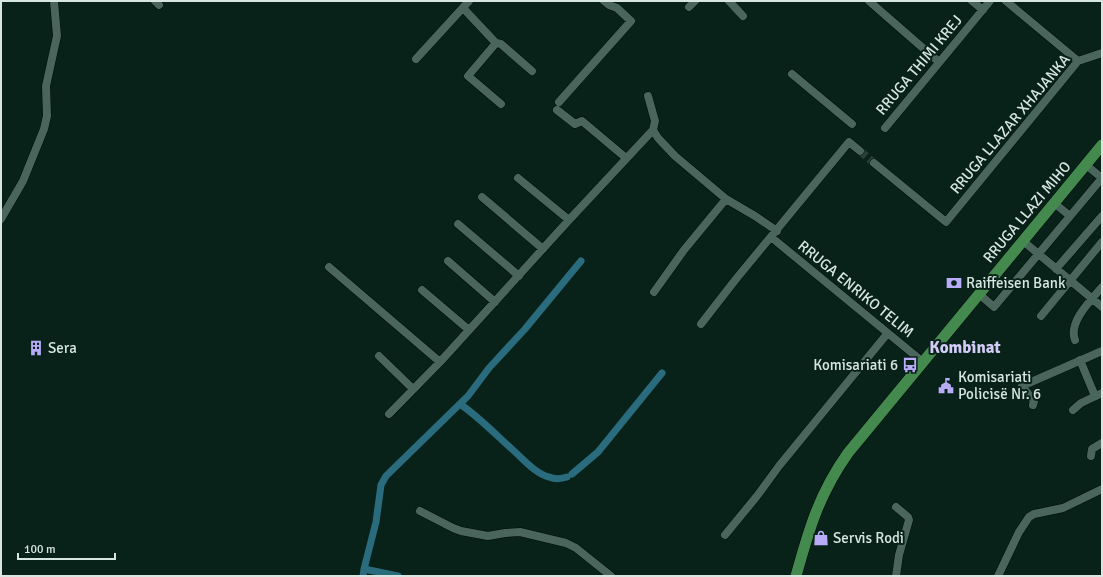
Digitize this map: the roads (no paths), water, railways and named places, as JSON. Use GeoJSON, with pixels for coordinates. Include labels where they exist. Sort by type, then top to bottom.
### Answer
{"type":"FeatureCollection","features":[{"type":"Feature","properties":{"kind":"main road","name":"RRUGA LLAZI MIHO"},"geometry":{"type":"LineString","coordinates":[[796,576],[813,518],[831,478],[848,453],[1102,145]]}},
{"type":"Feature","properties":{"kind":"street"},"geometry":{"type":"LineString","coordinates":[[1,219],[23,181],[48,116],[46,86],[57,36],[54,1]]}},
{"type":"Feature","properties":{"kind":"street"},"geometry":{"type":"LineString","coordinates":[[416,60],[469,1]]}},
{"type":"Feature","properties":{"kind":"street"},"geometry":{"type":"LineString","coordinates":[[604,1],[617,8],[631,21],[558,106],[575,124],[582,121],[626,158]]}},
{"type":"Feature","properties":{"kind":"street"},"geometry":{"type":"LineString","coordinates":[[729,1],[743,16]]}},
{"type":"Feature","properties":{"kind":"street"},"geometry":{"type":"LineString","coordinates":[[869,1],[939,62]]}},
{"type":"Feature","properties":{"kind":"street"},"geometry":{"type":"LineString","coordinates":[[972,1],[983,10]]}},
{"type":"Feature","properties":{"kind":"street","name":"RRUGA THIMI KREJ"},"geometry":{"type":"LineString","coordinates":[[885,128],[990,1]]}},
{"type":"Feature","properties":{"kind":"street"},"geometry":{"type":"LineString","coordinates":[[1006,1],[1078,61]]}},
{"type":"Feature","properties":{"kind":"street"},"geometry":{"type":"LineString","coordinates":[[463,8],[496,43],[501,44],[532,71]]}},
{"type":"Feature","properties":{"kind":"street"},"geometry":{"type":"LineString","coordinates":[[496,43],[468,76],[501,104]]}},
{"type":"Feature","properties":{"kind":"street","name":"RRUGA LLAZAR XHAJANKA"},"geometry":{"type":"LineString","coordinates":[[874,163],[946,222],[1078,61],[1102,53]]}},
{"type":"Feature","properties":{"kind":"street"},"geometry":{"type":"LineString","coordinates":[[792,74],[852,124]]}},
{"type":"Feature","properties":{"kind":"street"},"geometry":{"type":"LineString","coordinates":[[389,414],[440,362],[653,130],[654,121],[648,96]]}},
{"type":"Feature","properties":{"kind":"street"},"geometry":{"type":"LineString","coordinates":[[653,130],[658,138],[675,156],[726,199],[777,231]]}},
{"type":"Feature","properties":{"kind":"street"},"geometry":{"type":"LineString","coordinates":[[701,324],[848,142],[860,151]]}},
{"type":"Feature","properties":{"kind":"street"},"geometry":{"type":"LineString","coordinates":[[979,294],[994,307],[1102,178],[1086,165]]}},
{"type":"Feature","properties":{"kind":"street"},"geometry":{"type":"LineString","coordinates":[[518,178],[569,220]]}},
{"type":"Feature","properties":{"kind":"street"},"geometry":{"type":"LineString","coordinates":[[482,197],[543,249]]}},
{"type":"Feature","properties":{"kind":"street"},"geometry":{"type":"LineString","coordinates":[[654,292],[684,250],[726,199]]}},
{"type":"Feature","properties":{"kind":"street"},"geometry":{"type":"LineString","coordinates":[[1054,203],[1070,216]]}},
{"type":"Feature","properties":{"kind":"street"},"geometry":{"type":"LineString","coordinates":[[1056,268],[1102,216]]}},
{"type":"Feature","properties":{"kind":"street"},"geometry":{"type":"LineString","coordinates":[[458,224],[519,276]]}},
{"type":"Feature","properties":{"kind":"street","name":"RRUGA ENRIKO TELIM"},"geometry":{"type":"LineString","coordinates":[[771,238],[923,362]]}},
{"type":"Feature","properties":{"kind":"street"},"geometry":{"type":"LineString","coordinates":[[1023,241],[1102,307]]}},
{"type":"Feature","properties":{"kind":"street"},"geometry":{"type":"LineString","coordinates":[[1040,316],[1102,242]]}},
{"type":"Feature","properties":{"kind":"street"},"geometry":{"type":"LineString","coordinates":[[448,261],[494,302]]}},
{"type":"Feature","properties":{"kind":"street"},"geometry":{"type":"LineString","coordinates":[[329,267],[440,362]]}},
{"type":"Feature","properties":{"kind":"street"},"geometry":{"type":"LineString","coordinates":[[1075,340],[1073,332],[1074,324],[1102,287]]}},
{"type":"Feature","properties":{"kind":"street"},"geometry":{"type":"LineString","coordinates":[[422,290],[469,330]]}},
{"type":"Feature","properties":{"kind":"street"},"geometry":{"type":"LineString","coordinates":[[725,535],[779,466],[887,334]]}},
{"type":"Feature","properties":{"kind":"street"},"geometry":{"type":"LineString","coordinates":[[1033,405],[1034,402],[1022,386],[1102,351]]}},
{"type":"Feature","properties":{"kind":"street"},"geometry":{"type":"LineString","coordinates":[[379,356],[413,389]]}},
{"type":"Feature","properties":{"kind":"street"},"geometry":{"type":"LineString","coordinates":[[1073,410],[1081,403],[1098,394],[1080,360]]}},
{"type":"Feature","properties":{"kind":"street"},"geometry":{"type":"LineString","coordinates":[[1091,456],[1092,448],[1102,443]]}},
{"type":"Feature","properties":{"kind":"street"},"geometry":{"type":"LineString","coordinates":[[998,576],[1019,532],[1029,517],[1034,514],[1063,508],[1102,489]]}},
{"type":"Feature","properties":{"kind":"street"},"geometry":{"type":"LineString","coordinates":[[896,507],[908,517],[909,520],[899,556],[896,576]]}},
{"type":"Feature","properties":{"kind":"street"},"geometry":{"type":"LineString","coordinates":[[420,511],[452,528],[461,531],[488,536],[520,532],[566,543],[576,548],[611,576]]}},
{"type":"Feature","properties":{"kind":"waterway"},"geometry":{"type":"LineString","coordinates":[[363,576],[376,522],[381,485],[386,476],[468,396],[489,368],[525,329],[581,261]]}},
{"type":"Feature","properties":{"kind":"waterway"},"geometry":{"type":"LineString","coordinates":[[572,474],[598,452],[662,373]]}},
{"type":"Feature","properties":{"kind":"waterway"},"geometry":{"type":"LineString","coordinates":[[460,404],[481,420],[539,473],[553,478],[567,477]]}},
{"type":"Feature","properties":{"kind":"waterway"},"geometry":{"type":"LineString","coordinates":[[364,569],[398,576]]}},
{"type":"Feature","properties":{"kind":"tunnel"},"geometry":{"type":"LineString","coordinates":[[860,151],[874,163]]}},
{"type":"Feature","properties":{"kind":"place","name":"Raiffeisen Bank"},"geometry":{"type":"Point","coordinates":[954,283]}},
{"type":"Feature","properties":{"kind":"place","name":"Sera"},"geometry":{"type":"Point","coordinates":[36,348]}},
{"type":"Feature","properties":{"kind":"place","name":"Komisariati 6"},"geometry":{"type":"Point","coordinates":[910,365]}},
{"type":"Feature","properties":{"kind":"place","name":"Komisariati Policisë Nr. 6"},"geometry":{"type":"Point","coordinates":[946,386]}},
{"type":"Feature","properties":{"kind":"place","name":"Servis Rodi"},"geometry":{"type":"Point","coordinates":[821,538]}},
{"type":"Feature","properties":{"kind":"district","name":"Kombinat"},"geometry":{"type":"Point","coordinates":[965,347]}}]}
